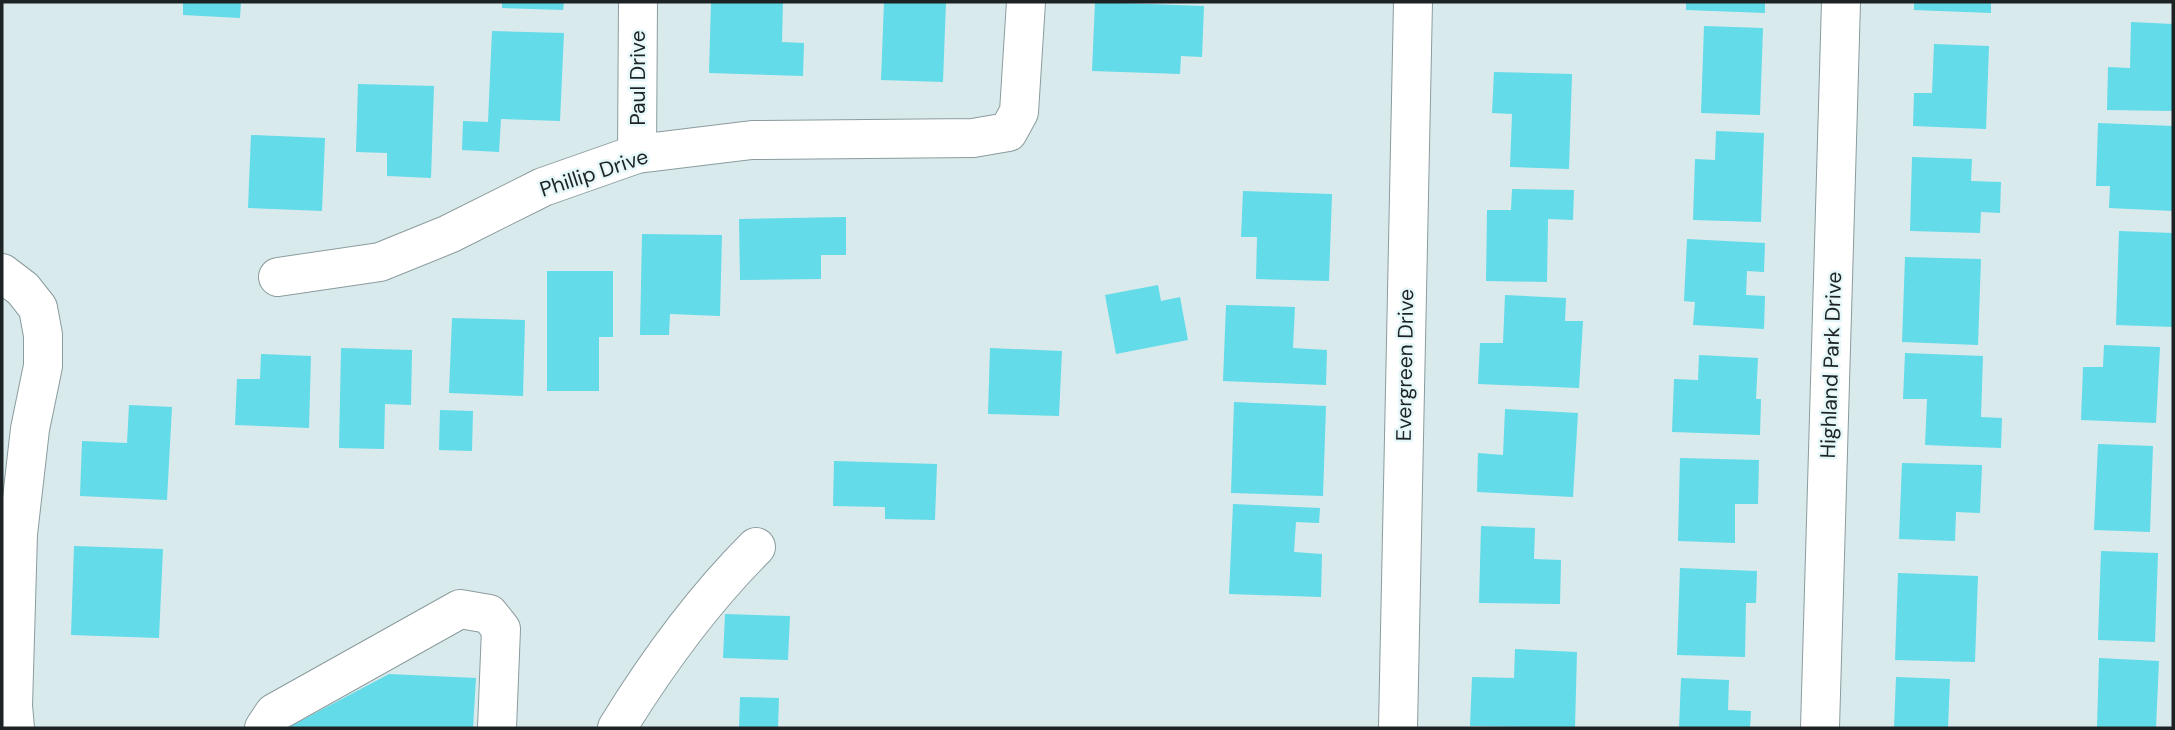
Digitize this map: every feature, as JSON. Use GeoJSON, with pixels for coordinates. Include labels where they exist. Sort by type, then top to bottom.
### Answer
{"type":"FeatureCollection","features":[{"type":"Feature","properties":{"kind":"street","name":"Paul Drive"},"geometry":{"type":"LineString","coordinates":[[637,155],[638,2]]}},
{"type":"Feature","properties":{"kind":"street","name":"Phillip Drive"},"geometry":{"type":"LineString","coordinates":[[278,277],[380,262],[449,234],[543,187],[637,155],[752,141],[974,138],[1008,132],[1019,112],[1026,2]]}},
{"type":"Feature","properties":{"kind":"street","name":"Evergreen Drive"},"geometry":{"type":"LineString","coordinates":[[1398,728],[1413,2]]}},
{"type":"Feature","properties":{"kind":"street","name":"Highland Park Drive"},"geometry":{"type":"LineString","coordinates":[[1820,728],[1841,2]]}},
{"type":"Feature","properties":{"kind":"street"},"geometry":{"type":"LineString","coordinates":[[2,273],[23,289],[38,308],[43,335],[43,366],[30,429],[18,534],[13,706],[15,728]]}},
{"type":"Feature","properties":{"kind":"street"},"geometry":{"type":"LineString","coordinates":[[617,728],[641,688],[686,628],[723,580],[756,547]]}},
{"type":"Feature","properties":{"kind":"street"},"geometry":{"type":"LineString","coordinates":[[264,728],[274,713],[460,609],[489,614],[501,629],[497,728]]}},
{"type":"Feature","properties":{"kind":"building"},"geometry":{"type":"Polygon","coordinates":[[[183,2],[241,2],[240,18],[183,15],[183,2]]]}},
{"type":"Feature","properties":{"kind":"building"},"geometry":{"type":"Polygon","coordinates":[[[502,2],[564,2],[563,10],[502,8],[502,2]]]}},
{"type":"Feature","properties":{"kind":"building"},"geometry":{"type":"Polygon","coordinates":[[[711,2],[783,2],[782,42],[804,43],[803,76],[709,73],[711,2]]]}},
{"type":"Feature","properties":{"kind":"building"},"geometry":{"type":"Polygon","coordinates":[[[884,2],[946,2],[943,82],[881,80],[884,2]]]}},
{"type":"Feature","properties":{"kind":"building"},"geometry":{"type":"Polygon","coordinates":[[[1095,2],[1204,6],[1202,57],[1181,56],[1180,74],[1092,71],[1095,2]]]}},
{"type":"Feature","properties":{"kind":"building"},"geometry":{"type":"Polygon","coordinates":[[[1686,2],[1765,2],[1765,13],[1686,10],[1686,2]]]}},
{"type":"Feature","properties":{"kind":"building"},"geometry":{"type":"Polygon","coordinates":[[[1914,2],[1991,2],[1991,13],[1914,10],[1914,2]]]}},
{"type":"Feature","properties":{"kind":"building"},"geometry":{"type":"Polygon","coordinates":[[[2131,22],[2173,24],[2173,111],[2107,110],[2108,67],[2130,68],[2131,22]]]}},
{"type":"Feature","properties":{"kind":"building"},"geometry":{"type":"Polygon","coordinates":[[[1704,26],[1763,28],[1760,115],[1701,113],[1704,26]]]}},
{"type":"Feature","properties":{"kind":"building"},"geometry":{"type":"Polygon","coordinates":[[[492,31],[564,33],[560,121],[501,119],[499,152],[462,150],[463,121],[488,122],[492,31]]]}},
{"type":"Feature","properties":{"kind":"building"},"geometry":{"type":"Polygon","coordinates":[[[1934,44],[1989,46],[1986,129],[1913,126],[1914,93],[1932,93],[1934,44]]]}},
{"type":"Feature","properties":{"kind":"building"},"geometry":{"type":"Polygon","coordinates":[[[1494,72],[1572,74],[1569,169],[1510,167],[1512,114],[1492,113],[1494,72]]]}},
{"type":"Feature","properties":{"kind":"building"},"geometry":{"type":"Polygon","coordinates":[[[358,84],[434,86],[431,178],[387,176],[387,153],[356,152],[358,84]]]}},
{"type":"Feature","properties":{"kind":"building"},"geometry":{"type":"Polygon","coordinates":[[[2098,123],[2173,126],[2173,211],[2109,208],[2110,186],[2096,186],[2098,123]]]}},
{"type":"Feature","properties":{"kind":"building"},"geometry":{"type":"Polygon","coordinates":[[[1716,131],[1764,133],[1761,222],[1693,220],[1695,159],[1715,160],[1716,131]]]}},
{"type":"Feature","properties":{"kind":"building"},"geometry":{"type":"Polygon","coordinates":[[[251,135],[325,138],[322,211],[248,208],[251,135]]]}},
{"type":"Feature","properties":{"kind":"building"},"geometry":{"type":"Polygon","coordinates":[[[1912,157],[1972,159],[1971,181],[2001,182],[2000,213],[1981,212],[1980,233],[1910,231],[1912,157]]]}},
{"type":"Feature","properties":{"kind":"building"},"geometry":{"type":"Polygon","coordinates":[[[1512,189],[1574,190],[1573,220],[1548,219],[1547,282],[1486,281],[1487,210],[1511,210],[1512,189]]]}},
{"type":"Feature","properties":{"kind":"building"},"geometry":{"type":"Polygon","coordinates":[[[1243,191],[1332,194],[1329,281],[1256,279],[1257,237],[1241,237],[1243,191]]]}},
{"type":"Feature","properties":{"kind":"building"},"geometry":{"type":"Polygon","coordinates":[[[846,217],[846,255],[821,255],[821,279],[740,280],[739,219],[846,217]]]}},
{"type":"Feature","properties":{"kind":"building"},"geometry":{"type":"Polygon","coordinates":[[[2119,231],[2173,233],[2173,327],[2116,325],[2119,231]]]}},
{"type":"Feature","properties":{"kind":"building"},"geometry":{"type":"Polygon","coordinates":[[[642,234],[722,235],[720,316],[670,314],[669,335],[640,335],[642,234]]]}},
{"type":"Feature","properties":{"kind":"building"},"geometry":{"type":"Polygon","coordinates":[[[1687,239],[1765,243],[1764,272],[1747,271],[1746,295],[1765,296],[1764,329],[1693,325],[1695,302],[1684,301],[1687,239]]]}},
{"type":"Feature","properties":{"kind":"building"},"geometry":{"type":"Polygon","coordinates":[[[1905,257],[1981,259],[1978,345],[1902,342],[1905,257]]]}},
{"type":"Feature","properties":{"kind":"building"},"geometry":{"type":"Polygon","coordinates":[[[547,271],[613,271],[613,337],[599,337],[599,391],[547,391],[547,271]]]}},
{"type":"Feature","properties":{"kind":"building"},"geometry":{"type":"Polygon","coordinates":[[[1158,285],[1161,301],[1180,297],[1188,340],[1116,354],[1105,295],[1158,285]]]}},
{"type":"Feature","properties":{"kind":"building"},"geometry":{"type":"Polygon","coordinates":[[[1505,295],[1566,298],[1565,321],[1583,321],[1579,388],[1478,384],[1480,343],[1503,343],[1505,295]]]}},
{"type":"Feature","properties":{"kind":"building"},"geometry":{"type":"Polygon","coordinates":[[[1226,305],[1295,307],[1293,348],[1327,350],[1326,385],[1223,381],[1226,305]]]}},
{"type":"Feature","properties":{"kind":"building"},"geometry":{"type":"Polygon","coordinates":[[[452,318],[525,320],[523,396],[449,393],[452,318]]]}},
{"type":"Feature","properties":{"kind":"building"},"geometry":{"type":"Polygon","coordinates":[[[2104,345],[2160,347],[2156,423],[2081,420],[2083,367],[2103,367],[2104,345]]]}},
{"type":"Feature","properties":{"kind":"building"},"geometry":{"type":"Polygon","coordinates":[[[341,348],[412,350],[411,405],[385,404],[384,449],[339,448],[341,348]]]}},
{"type":"Feature","properties":{"kind":"building"},"geometry":{"type":"Polygon","coordinates":[[[990,348],[1062,351],[1059,416],[988,414],[990,348]]]}},
{"type":"Feature","properties":{"kind":"building"},"geometry":{"type":"Polygon","coordinates":[[[1905,353],[1983,356],[1981,417],[2002,418],[2001,448],[1925,445],[1927,399],[1903,399],[1905,353]]]}},
{"type":"Feature","properties":{"kind":"building"},"geometry":{"type":"Polygon","coordinates":[[[261,354],[311,356],[309,428],[235,425],[237,379],[260,379],[261,354]]]}},
{"type":"Feature","properties":{"kind":"building"},"geometry":{"type":"Polygon","coordinates":[[[1699,355],[1758,358],[1756,399],[1761,399],[1760,435],[1672,432],[1674,379],[1698,380],[1699,355]]]}},
{"type":"Feature","properties":{"kind":"building"},"geometry":{"type":"Polygon","coordinates":[[[1234,402],[1326,406],[1323,496],[1231,493],[1234,402]]]}},
{"type":"Feature","properties":{"kind":"building"},"geometry":{"type":"Polygon","coordinates":[[[129,405],[172,407],[167,500],[80,496],[82,441],[127,443],[129,405]]]}},
{"type":"Feature","properties":{"kind":"building"},"geometry":{"type":"Polygon","coordinates":[[[1505,409],[1578,413],[1573,497],[1477,492],[1478,453],[1503,455],[1505,409]]]}},
{"type":"Feature","properties":{"kind":"building"},"geometry":{"type":"Polygon","coordinates":[[[440,410],[473,411],[472,451],[439,450],[440,410]]]}},
{"type":"Feature","properties":{"kind":"building"},"geometry":{"type":"Polygon","coordinates":[[[2098,444],[2153,446],[2150,532],[2094,530],[2098,444]]]}},
{"type":"Feature","properties":{"kind":"building"},"geometry":{"type":"Polygon","coordinates":[[[1680,458],[1759,460],[1758,504],[1735,504],[1735,543],[1678,541],[1680,458]]]}},
{"type":"Feature","properties":{"kind":"building"},"geometry":{"type":"Polygon","coordinates":[[[834,461],[937,464],[935,520],[885,519],[885,507],[833,506],[834,461]]]}},
{"type":"Feature","properties":{"kind":"building"},"geometry":{"type":"Polygon","coordinates":[[[1902,463],[1982,465],[1980,513],[1956,512],[1955,541],[1899,539],[1902,463]]]}},
{"type":"Feature","properties":{"kind":"building"},"geometry":{"type":"Polygon","coordinates":[[[1233,504],[1320,508],[1319,523],[1296,522],[1294,552],[1322,554],[1321,597],[1229,594],[1233,504]]]}},
{"type":"Feature","properties":{"kind":"building"},"geometry":{"type":"Polygon","coordinates":[[[1481,526],[1535,528],[1534,559],[1561,560],[1560,604],[1479,603],[1481,526]]]}},
{"type":"Feature","properties":{"kind":"building"},"geometry":{"type":"Polygon","coordinates":[[[74,546],[163,549],[159,638],[71,635],[74,546]]]}},
{"type":"Feature","properties":{"kind":"building"},"geometry":{"type":"Polygon","coordinates":[[[2101,551],[2158,553],[2155,642],[2098,640],[2101,551]]]}},
{"type":"Feature","properties":{"kind":"building"},"geometry":{"type":"Polygon","coordinates":[[[1680,568],[1757,571],[1756,603],[1746,603],[1745,657],[1677,655],[1680,568]]]}},
{"type":"Feature","properties":{"kind":"building"},"geometry":{"type":"Polygon","coordinates":[[[1898,573],[1978,576],[1975,662],[1895,660],[1898,573]]]}},
{"type":"Feature","properties":{"kind":"building"},"geometry":{"type":"Polygon","coordinates":[[[725,614],[790,616],[788,660],[723,658],[725,614]]]}},
{"type":"Feature","properties":{"kind":"building"},"geometry":{"type":"Polygon","coordinates":[[[1515,649],[1577,652],[1575,728],[1470,726],[1472,677],[1514,678],[1515,649]]]}},
{"type":"Feature","properties":{"kind":"building"},"geometry":{"type":"Polygon","coordinates":[[[2099,658],[2159,661],[2156,728],[2097,728],[2099,658]]]}},
{"type":"Feature","properties":{"kind":"building"},"geometry":{"type":"Polygon","coordinates":[[[389,674],[476,678],[473,728],[287,728],[389,674]]]}},
{"type":"Feature","properties":{"kind":"building"},"geometry":{"type":"Polygon","coordinates":[[[1896,677],[1950,679],[1948,728],[1894,728],[1896,677]]]}},
{"type":"Feature","properties":{"kind":"building"},"geometry":{"type":"Polygon","coordinates":[[[1681,678],[1729,680],[1728,710],[1751,711],[1750,728],[1679,728],[1681,678]]]}},
{"type":"Feature","properties":{"kind":"building"},"geometry":{"type":"Polygon","coordinates":[[[740,697],[779,698],[778,728],[739,728],[740,697]]]}}]}
